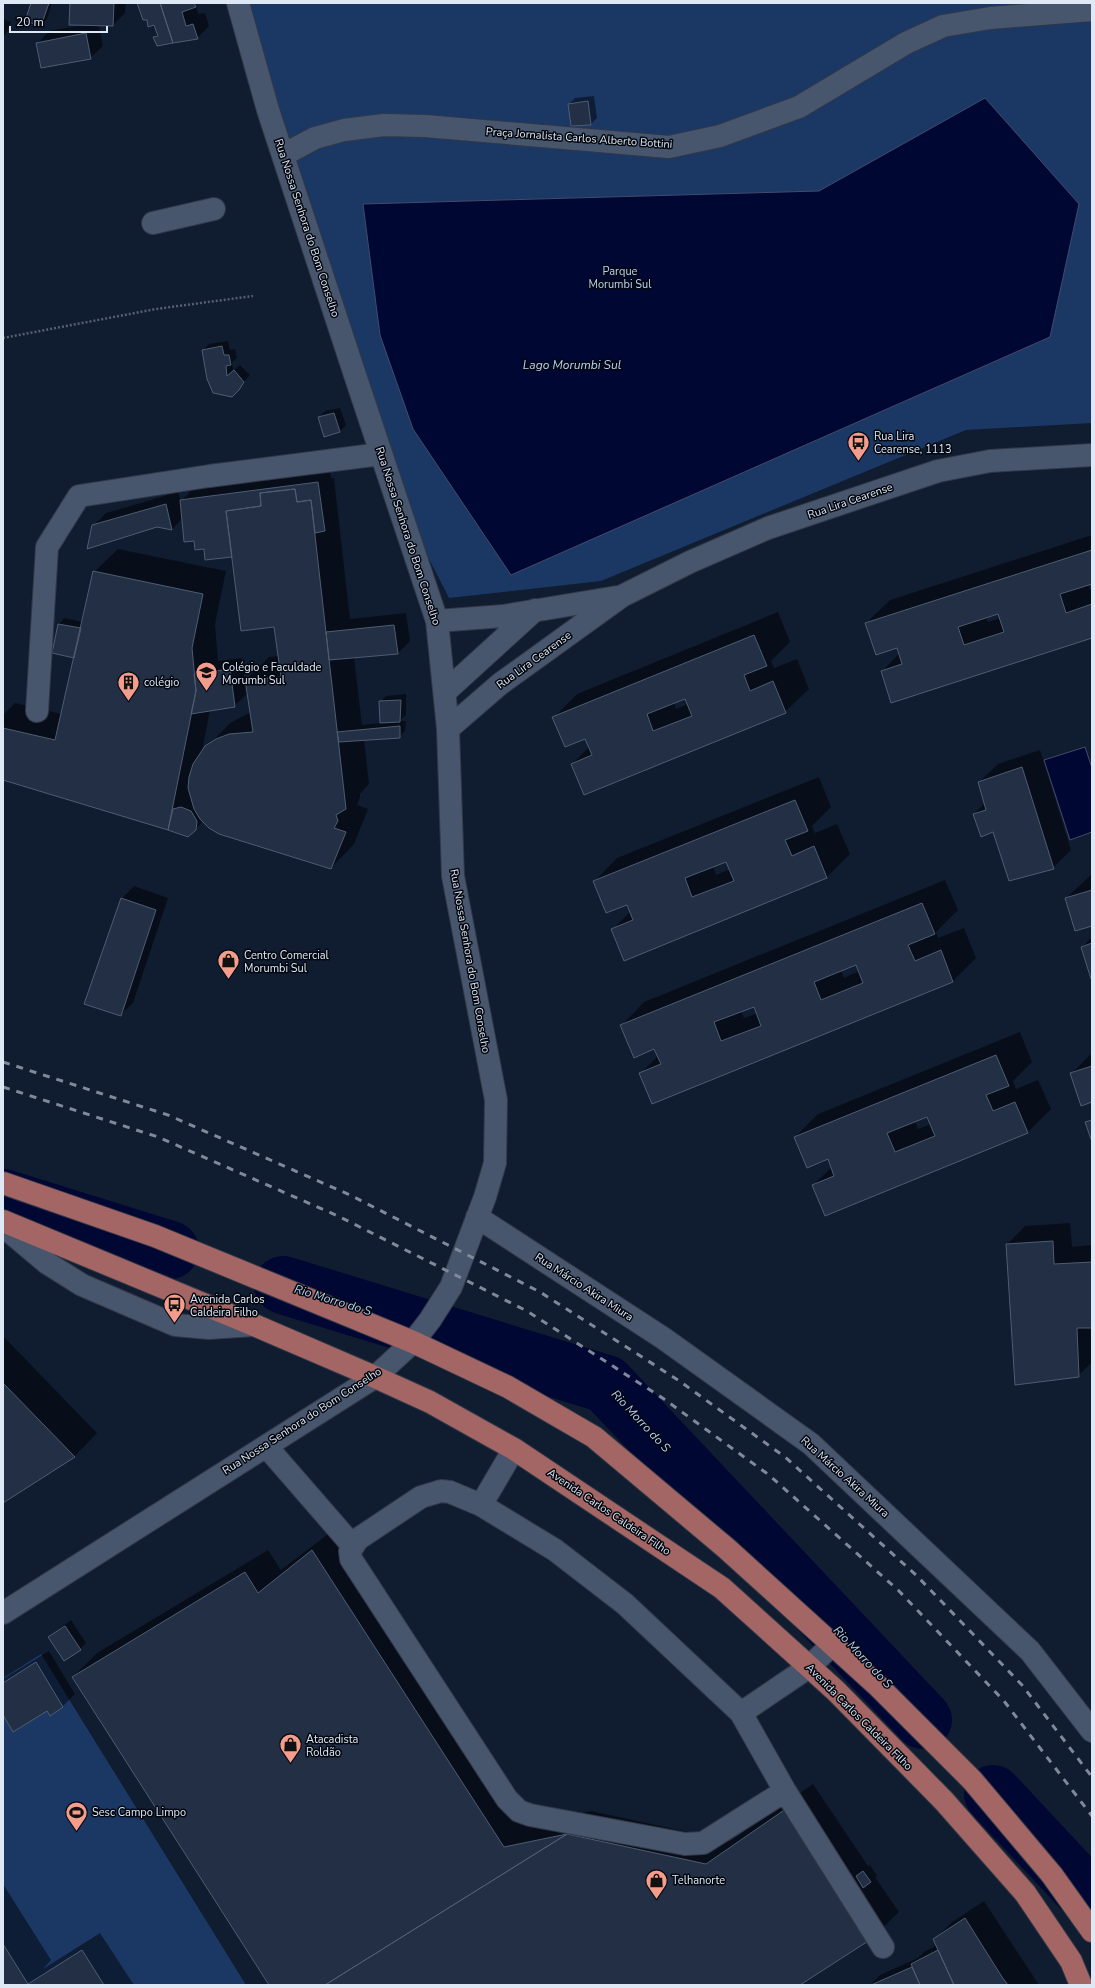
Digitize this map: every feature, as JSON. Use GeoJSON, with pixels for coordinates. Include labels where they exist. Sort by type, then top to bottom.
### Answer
{"type":"FeatureCollection","features":[{"type":"Feature","properties":{"kind":"main road"},"geometry":{"type":"LineString","coordinates":[[3,1183],[155,1236],[413,1342],[508,1387],[594,1437],[726,1548],[877,1685],[972,1780],[1052,1874],[1092,1931]]}},
{"type":"Feature","properties":{"kind":"main road","name":"Avenida Carlos Caldeira Filho"},"geometry":{"type":"LineString","coordinates":[[3,1221],[254,1324],[375,1376],[430,1402],[514,1449],[722,1588],[836,1691],[944,1800],[1025,1893],[1071,1961],[1081,1985]]}},
{"type":"Feature","properties":{"kind":"street","name":"Rua Nossa Senhora do Bom Conselho"},"geometry":{"type":"LineString","coordinates":[[3,1613],[375,1376],[413,1342],[430,1320],[451,1287],[478,1218],[495,1163],[496,1100],[453,876],[448,728],[437,621],[283,155],[238,3]]}},
{"type":"Feature","properties":{"kind":"street","name":"Praça Jornalista Carlos Alberto Bottini"},"geometry":{"type":"LineString","coordinates":[[283,155],[315,138],[344,130],[384,125],[425,126],[669,147],[691,143],[756,124],[799,107],[906,43],[943,26],[990,18],[1092,10]]}},
{"type":"Feature","properties":{"kind":"street"},"geometry":{"type":"LineString","coordinates":[[153,223],[214,209]]}},
{"type":"Feature","properties":{"kind":"street"},"geometry":{"type":"LineString","coordinates":[[37,711],[47,547],[79,496],[208,476],[381,454]]}},
{"type":"Feature","properties":{"kind":"street","name":"Rua Lira Cearense"},"geometry":{"type":"LineString","coordinates":[[448,728],[500,684],[622,596],[690,562],[768,528],[938,471],[990,461],[1092,455]]}},
{"type":"Feature","properties":{"kind":"street","name":"Rua Lira Cearense"},"geometry":{"type":"LineString","coordinates":[[437,621],[503,616],[622,596]]}},
{"type":"Feature","properties":{"kind":"street"},"geometry":{"type":"LineString","coordinates":[[445,692],[535,610]]}},
{"type":"Feature","properties":{"kind":"street","name":"Rua Márcio Akira Miura"},"geometry":{"type":"LineString","coordinates":[[478,1218],[663,1338],[812,1444],[1030,1651],[1092,1731]]}},
{"type":"Feature","properties":{"kind":"street"},"geometry":{"type":"LineString","coordinates":[[3,1226],[47,1263],[82,1285],[175,1325],[209,1328],[254,1324]]}},
{"type":"Feature","properties":{"kind":"street"},"geometry":{"type":"LineString","coordinates":[[266,1446],[352,1545]]}},
{"type":"Feature","properties":{"kind":"street"},"geometry":{"type":"LineString","coordinates":[[481,1505],[514,1449]]}},
{"type":"Feature","properties":{"kind":"street"},"geometry":{"type":"LineString","coordinates":[[785,1791],[703,1843],[694,1844],[685,1844],[519,1811],[507,1799],[351,1559],[350,1551],[352,1545],[358,1539],[421,1496],[441,1491],[450,1492],[481,1505],[555,1550],[625,1604],[741,1713],[785,1791],[883,1947]]}},
{"type":"Feature","properties":{"kind":"street"},"geometry":{"type":"LineString","coordinates":[[741,1713],[809,1667],[832,1645]]}},
{"type":"Feature","properties":{"kind":"path"},"geometry":{"type":"LineString","coordinates":[[3,338],[156,309],[253,296]]}},
{"type":"Feature","properties":{"kind":"green space","name":"Parque Morumbi Sul"},"geometry":{"type":"Polygon","coordinates":[[[247,3],[1092,3],[1092,423],[966,430],[601,581],[449,598],[409,520],[298,173],[247,3]]]}},
{"type":"Feature","properties":{"kind":"green space","name":"Sesc Campo Limpo"},"geometry":{"type":"Polygon","coordinates":[[[41,1654],[246,1985],[3,1985],[3,1678],[41,1654]]]}},
{"type":"Feature","properties":{"kind":"water","name":"Lago Morumbi Sul"},"geometry":{"type":"Polygon","coordinates":[[[985,98],[1079,204],[1050,337],[511,575],[413,429],[380,335],[363,204],[819,191],[985,98]]]}},
{"type":"Feature","properties":{"kind":"water"},"geometry":{"type":"Polygon","coordinates":[[[1085,747],[1092,768],[1092,832],[1070,840],[1044,760],[1085,747]]]}},
{"type":"Feature","properties":{"kind":"building"},"geometry":{"type":"Polygon","coordinates":[[[31,3],[49,3],[41,26],[25,21],[31,3]]]}},
{"type":"Feature","properties":{"kind":"building"},"geometry":{"type":"Polygon","coordinates":[[[70,3],[114,3],[113,26],[69,25],[70,3]]]}},
{"type":"Feature","properties":{"kind":"building"},"geometry":{"type":"Polygon","coordinates":[[[137,3],[160,3],[173,43],[157,46],[153,37],[158,36],[154,25],[148,27],[147,20],[143,20],[137,3]]]}},
{"type":"Feature","properties":{"kind":"building"},"geometry":{"type":"Polygon","coordinates":[[[160,3],[194,3],[196,7],[182,12],[186,26],[193,24],[198,39],[173,43],[160,3]]]}},
{"type":"Feature","properties":{"kind":"building"},"geometry":{"type":"Polygon","coordinates":[[[86,33],[91,59],[41,68],[36,43],[86,33]]]}},
{"type":"Feature","properties":{"kind":"building"},"geometry":{"type":"Polygon","coordinates":[[[588,101],[591,125],[571,126],[568,104],[588,101]]]}},
{"type":"Feature","properties":{"kind":"building"},"geometry":{"type":"Polygon","coordinates":[[[222,346],[224,355],[229,355],[231,365],[226,366],[227,376],[234,370],[244,382],[232,397],[213,393],[207,379],[202,350],[222,346]]]}},
{"type":"Feature","properties":{"kind":"building"},"geometry":{"type":"Polygon","coordinates":[[[334,413],[340,432],[324,437],[318,417],[334,413]]]}},
{"type":"Feature","properties":{"kind":"building"},"geometry":{"type":"Polygon","coordinates":[[[318,482],[325,531],[315,533],[311,500],[297,502],[295,489],[260,493],[261,506],[226,511],[232,557],[205,560],[204,549],[195,550],[194,541],[184,542],[180,500],[318,482]]]}},
{"type":"Feature","properties":{"kind":"building"},"geometry":{"type":"Polygon","coordinates":[[[295,489],[297,502],[311,500],[346,809],[336,815],[338,821],[334,828],[346,832],[331,869],[219,834],[209,828],[200,819],[194,809],[188,788],[189,777],[193,764],[205,746],[216,739],[229,734],[253,732],[245,680],[281,677],[274,627],[241,631],[226,511],[261,506],[260,493],[295,489]]]}},
{"type":"Feature","properties":{"kind":"building"},"geometry":{"type":"Polygon","coordinates":[[[166,504],[172,530],[157,527],[87,549],[92,525],[166,504]]]}},
{"type":"Feature","properties":{"kind":"building"},"geometry":{"type":"Polygon","coordinates":[[[1092,550],[1092,584],[1060,594],[1066,613],[1092,604],[1092,638],[891,703],[881,671],[902,664],[897,648],[876,655],[865,623],[1092,550]],[[998,614],[958,627],[964,645],[1004,632],[998,614]]]}},
{"type":"Feature","properties":{"kind":"building","name":"colégio"},"geometry":{"type":"Polygon","coordinates":[[[93,571],[203,594],[192,648],[196,691],[168,830],[3,780],[3,728],[55,740],[93,571]]]}},
{"type":"Feature","properties":{"kind":"building"},"geometry":{"type":"Polygon","coordinates":[[[58,624],[81,628],[74,658],[52,653],[58,624]]]}},
{"type":"Feature","properties":{"kind":"building"},"geometry":{"type":"Polygon","coordinates":[[[394,625],[398,654],[329,660],[326,632],[394,625]]]}},
{"type":"Feature","properties":{"kind":"building"},"geometry":{"type":"Polygon","coordinates":[[[754,635],[767,666],[744,675],[750,691],[773,681],[786,713],[584,795],[571,764],[592,755],[585,739],[565,747],[552,717],[754,635]],[[685,699],[647,714],[653,731],[692,716],[685,699]]]}},
{"type":"Feature","properties":{"kind":"building"},"geometry":{"type":"Polygon","coordinates":[[[230,669],[235,707],[191,714],[196,691],[194,674],[230,669]]]}},
{"type":"Feature","properties":{"kind":"building"},"geometry":{"type":"Polygon","coordinates":[[[401,700],[400,722],[380,723],[379,701],[401,700]]]}},
{"type":"Feature","properties":{"kind":"building"},"geometry":{"type":"Polygon","coordinates":[[[400,726],[400,738],[339,742],[337,732],[400,726]]]}},
{"type":"Feature","properties":{"kind":"building"},"geometry":{"type":"Polygon","coordinates":[[[1022,767],[1054,869],[1009,881],[993,832],[981,837],[973,814],[986,810],[978,782],[1022,767]]]}},
{"type":"Feature","properties":{"kind":"building"},"geometry":{"type":"Polygon","coordinates":[[[795,800],[808,831],[785,840],[792,856],[814,846],[827,878],[624,961],[611,929],[633,920],[627,905],[606,913],[593,881],[795,800]],[[726,862],[685,878],[692,897],[734,881],[726,862]]]}},
{"type":"Feature","properties":{"kind":"building"},"geometry":{"type":"Polygon","coordinates":[[[181,807],[191,811],[197,821],[196,830],[188,837],[168,830],[173,809],[181,807]]]}},
{"type":"Feature","properties":{"kind":"building"},"geometry":{"type":"Polygon","coordinates":[[[1092,890],[1092,926],[1075,931],[1065,898],[1092,890]]]}},
{"type":"Feature","properties":{"kind":"building"},"geometry":{"type":"Polygon","coordinates":[[[121,898],[156,910],[121,1016],[84,1004],[121,898]]]}},
{"type":"Feature","properties":{"kind":"building"},"geometry":{"type":"Polygon","coordinates":[[[922,903],[935,934],[908,945],[915,961],[941,950],[953,982],[652,1104],[639,1073],[661,1064],[654,1049],[634,1058],[620,1025],[922,903]],[[856,965],[814,982],[821,1000],[863,983],[856,965]],[[754,1007],[714,1022],[721,1041],[761,1026],[754,1007]]]}},
{"type":"Feature","properties":{"kind":"building"},"geometry":{"type":"Polygon","coordinates":[[[1092,943],[1092,978],[1091,979],[1081,947],[1092,943]]]}},
{"type":"Feature","properties":{"kind":"building"},"geometry":{"type":"Polygon","coordinates":[[[996,1055],[1009,1086],[986,1095],[993,1111],[1015,1102],[1028,1133],[825,1216],[812,1185],[834,1176],[828,1159],[807,1168],[794,1137],[996,1055]],[[927,1117],[887,1133],[895,1152],[935,1136],[927,1117]]]}},
{"type":"Feature","properties":{"kind":"building"},"geometry":{"type":"Polygon","coordinates":[[[1092,1066],[1092,1102],[1081,1106],[1070,1073],[1092,1066]]]}},
{"type":"Feature","properties":{"kind":"building"},"geometry":{"type":"Polygon","coordinates":[[[1092,1120],[1092,1142],[1085,1122],[1092,1120]]]}},
{"type":"Feature","properties":{"kind":"building"},"geometry":{"type":"Polygon","coordinates":[[[1053,1241],[1054,1264],[1092,1262],[1092,1328],[1077,1328],[1079,1377],[1015,1385],[1006,1244],[1053,1241]]]}},
{"type":"Feature","properties":{"kind":"building"},"geometry":{"type":"Polygon","coordinates":[[[3,1383],[75,1457],[3,1503],[3,1383]]]}},
{"type":"Feature","properties":{"kind":"building","name":"Atacadista Roldão"},"geometry":{"type":"Polygon","coordinates":[[[312,1550],[504,1847],[567,1834],[325,1985],[269,1985],[72,1677],[245,1572],[258,1593],[312,1550]]]}},
{"type":"Feature","properties":{"kind":"building"},"geometry":{"type":"Polygon","coordinates":[[[65,1626],[81,1650],[64,1661],[48,1637],[65,1626]]]}},
{"type":"Feature","properties":{"kind":"building"},"geometry":{"type":"Polygon","coordinates":[[[36,1662],[63,1707],[50,1716],[47,1711],[13,1732],[3,1715],[3,1683],[36,1662]]]}},
{"type":"Feature","properties":{"kind":"building","name":"Telhanorte"},"geometry":{"type":"Polygon","coordinates":[[[790,1806],[876,1936],[800,1985],[325,1985],[567,1834],[706,1864],[790,1806]]]}},
{"type":"Feature","properties":{"kind":"building"},"geometry":{"type":"Polygon","coordinates":[[[863,1871],[871,1882],[863,1888],[856,1876],[863,1871]]]}},
{"type":"Feature","properties":{"kind":"building"},"geometry":{"type":"Polygon","coordinates":[[[965,1918],[1008,1985],[954,1985],[933,1939],[965,1918]]]}},
{"type":"Feature","properties":{"kind":"building"},"geometry":{"type":"Polygon","coordinates":[[[3,1944],[28,1984],[3,1985],[3,1944]]]}},
{"type":"Feature","properties":{"kind":"building"},"geometry":{"type":"Polygon","coordinates":[[[82,1950],[104,1985],[26,1985],[28,1984],[82,1950]]]}},
{"type":"Feature","properties":{"kind":"building"},"geometry":{"type":"Polygon","coordinates":[[[938,1950],[954,1985],[920,1985],[911,1964],[938,1950]]]}},
{"type":"Feature","properties":{"kind":"building"},"geometry":{"type":"Polygon","coordinates":[[[912,1967],[920,1985],[871,1985],[912,1967]]]}},
{"type":"Feature","properties":{"kind":"waterway","name":"Rio Morro do S"},"geometry":{"type":"LineString","coordinates":[[3,1198],[170,1250]]}},
{"type":"Feature","properties":{"kind":"waterway","name":"Rio Morro do S"},"geometry":{"type":"LineString","coordinates":[[283,1285],[606,1384],[923,1720]]}},
{"type":"Feature","properties":{"kind":"waterway","name":"Rio Morro do S"},"geometry":{"type":"LineString","coordinates":[[993,1794],[1092,1900]]}},
{"type":"Feature","properties":{"kind":"railway"},"geometry":{"type":"LineString","coordinates":[[3,1062],[168,1115],[350,1195],[540,1292],[678,1380],[785,1457],[916,1575],[1022,1685],[1092,1777]]}},
{"type":"Feature","properties":{"kind":"railway"},"geometry":{"type":"LineString","coordinates":[[3,1087],[158,1137],[338,1216],[527,1311],[664,1399],[769,1475],[899,1591],[1004,1701],[1092,1816]]}},
{"type":"Feature","properties":{"kind":"place","name":"Rua Lira Cearense, 1113"},"geometry":{"type":"Point","coordinates":[858,462]}},
{"type":"Feature","properties":{"kind":"place","name":"Colégio e Faculdade Morumbi Sul"},"geometry":{"type":"Point","coordinates":[207,692]}},
{"type":"Feature","properties":{"kind":"place","name":"colégio"},"geometry":{"type":"Point","coordinates":[129,702]}},
{"type":"Feature","properties":{"kind":"place","name":"Centro Comercial Morumbi Sul"},"geometry":{"type":"Point","coordinates":[229,980]}},
{"type":"Feature","properties":{"kind":"place","name":"Avenida Carlos Caldeira Filho"},"geometry":{"type":"Point","coordinates":[175,1324]}},
{"type":"Feature","properties":{"kind":"place","name":"Atacadista Roldão"},"geometry":{"type":"Point","coordinates":[290,1764]}},
{"type":"Feature","properties":{"kind":"place","name":"Sesc Campo Limpo"},"geometry":{"type":"Point","coordinates":[77,1832]}},
{"type":"Feature","properties":{"kind":"place","name":"Telhanorte"},"geometry":{"type":"Point","coordinates":[657,1900]}}]}
